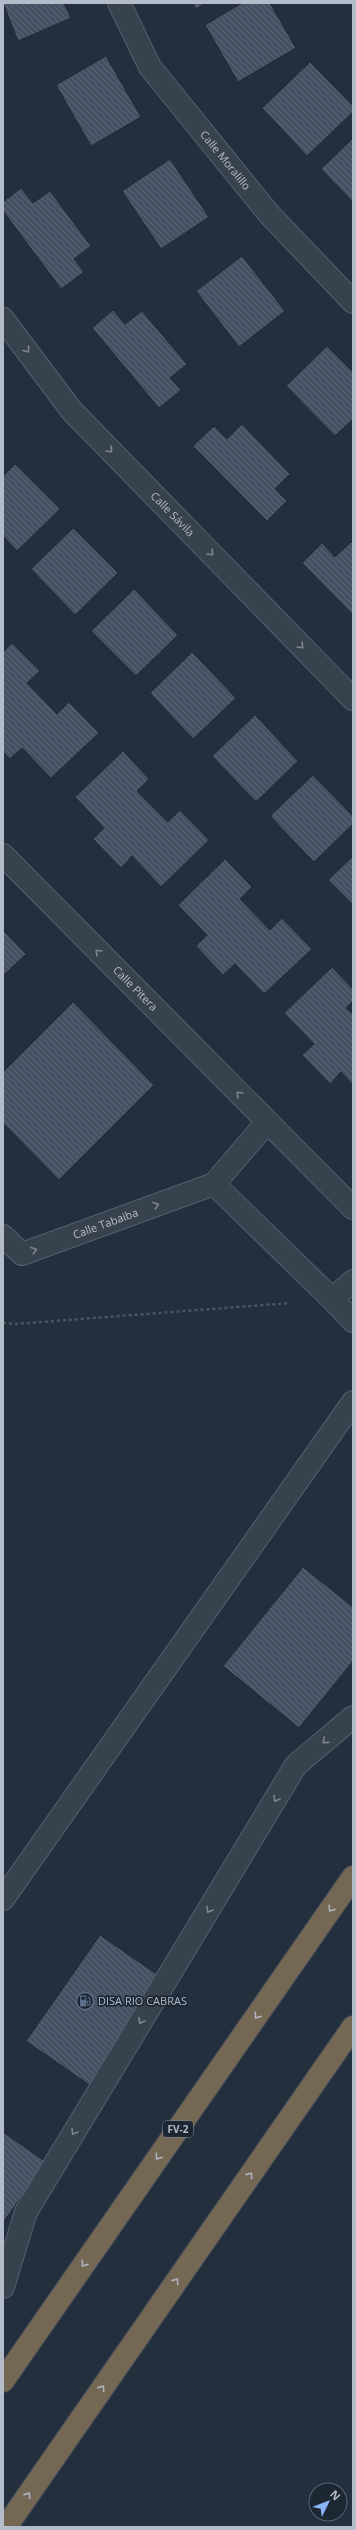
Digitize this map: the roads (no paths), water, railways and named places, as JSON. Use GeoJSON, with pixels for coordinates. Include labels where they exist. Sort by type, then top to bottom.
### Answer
{"type":"FeatureCollection","features":[{"type":"Feature","properties":{"kind":"highway","name":"FV-2"},"geometry":{"type":"LineString","coordinates":[[3,2381],[353,1877]]}},
{"type":"Feature","properties":{"kind":"highway"},"geometry":{"type":"LineString","coordinates":[[6,2527],[353,2027]]}},
{"type":"Feature","properties":{"kind":"street","name":"Calle Moralillo"},"geometry":{"type":"LineString","coordinates":[[119,3],[150,67],[269,214],[353,302]]}},
{"type":"Feature","properties":{"kind":"street","name":"Calle Sávila"},"geometry":{"type":"LineString","coordinates":[[3,319],[72,411],[353,699]]}},
{"type":"Feature","properties":{"kind":"street","name":"Calle Pitera"},"geometry":{"type":"LineString","coordinates":[[3,855],[353,1208]]}},
{"type":"Feature","properties":{"kind":"street"},"geometry":{"type":"LineString","coordinates":[[267,1122],[214,1184],[353,1321]]}},
{"type":"Feature","properties":{"kind":"street","name":"Calle Tabaiba"},"geometry":{"type":"LineString","coordinates":[[3,1236],[22,1254],[214,1184]]}},
{"type":"Feature","properties":{"kind":"street"},"geometry":{"type":"LineString","coordinates":[[332,1299],[353,1281]]}},
{"type":"Feature","properties":{"kind":"street"},"geometry":{"type":"LineString","coordinates":[[3,1899],[353,1402]]}},
{"type":"Feature","properties":{"kind":"street"},"geometry":{"type":"LineString","coordinates":[[3,2288],[26,2212],[296,1765],[353,1717]]}},
{"type":"Feature","properties":{"kind":"place","name":"DISA RIO CABRAS"},"geometry":{"type":"Point","coordinates":[85,2001]}}]}
